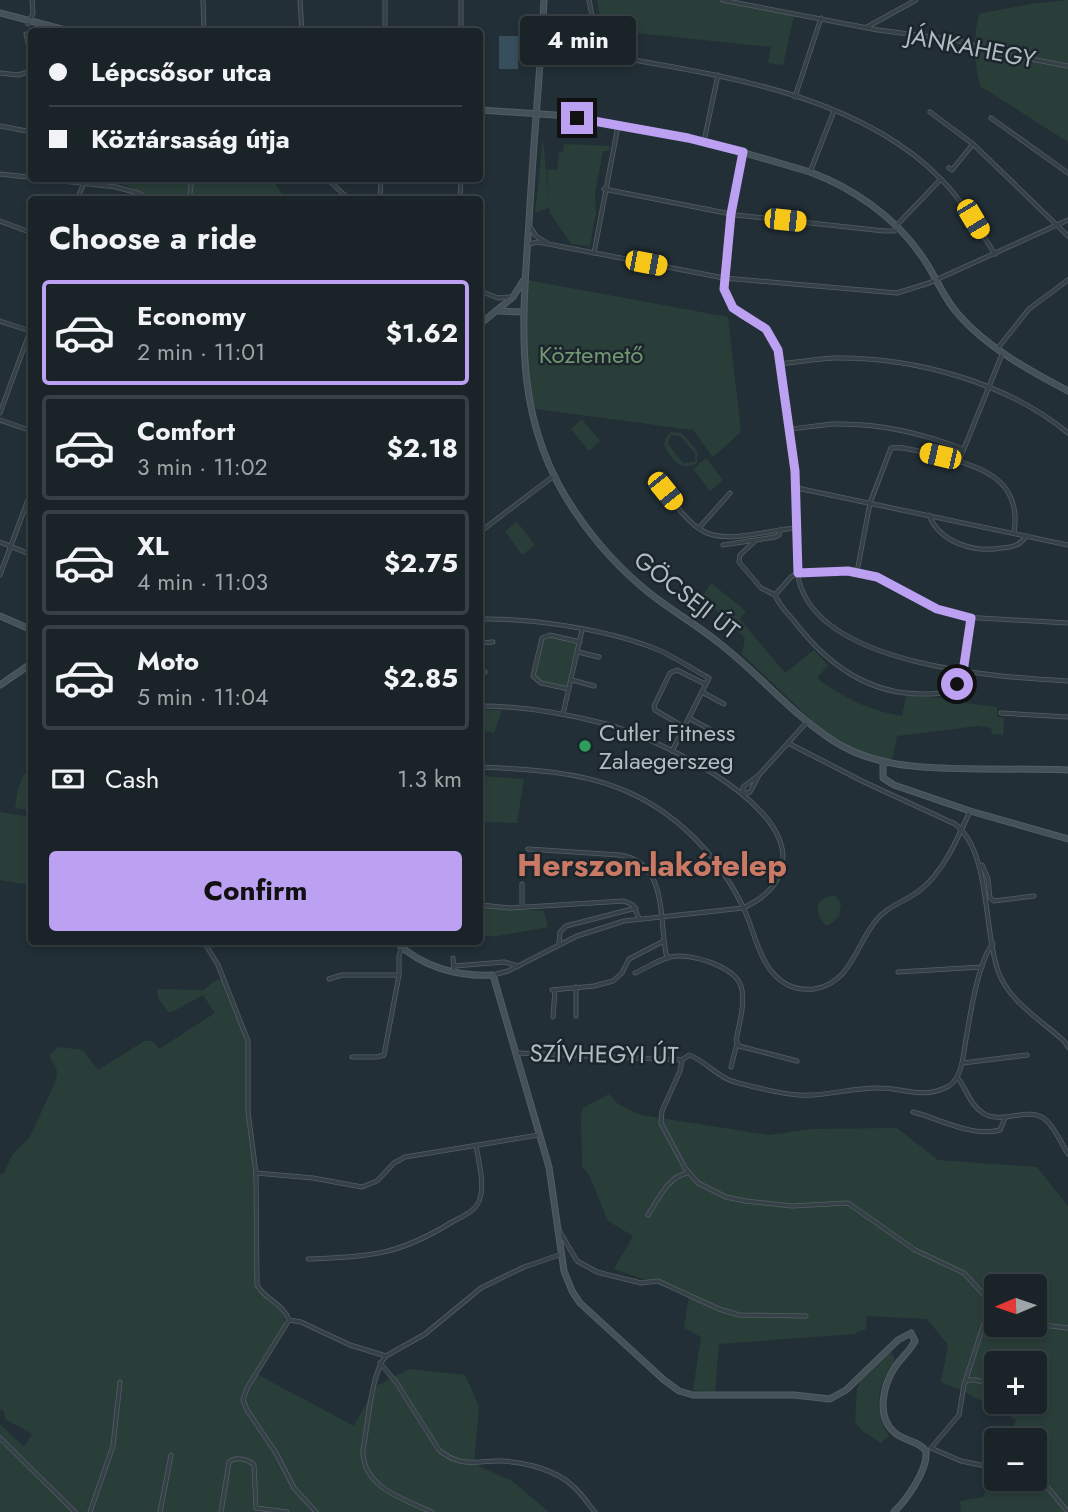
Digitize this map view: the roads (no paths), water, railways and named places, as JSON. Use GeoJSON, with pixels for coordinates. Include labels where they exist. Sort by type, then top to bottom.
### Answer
{"type":"FeatureCollection","features":[{"type":"Feature","properties":{"kind":"street"},"geometry":{"type":"LineString","coordinates":[[30,22],[32,0]]}},
{"type":"Feature","properties":{"kind":"street"},"geometry":{"type":"LineString","coordinates":[[203,0],[204,28]]}},
{"type":"Feature","properties":{"kind":"street"},"geometry":{"type":"LineString","coordinates":[[300,0],[302,28]]}},
{"type":"Feature","properties":{"kind":"street"},"geometry":{"type":"LineString","coordinates":[[385,0],[385,28]]}},
{"type":"Feature","properties":{"kind":"street"},"geometry":{"type":"LineString","coordinates":[[461,0],[461,28]]}},
{"type":"Feature","properties":{"kind":"street","name":"GÖCSEJI ÚT"},"geometry":{"type":"LineString","coordinates":[[544,0],[524,279],[523,358],[528,400],[536,427],[555,475],[581,520],[633,578],[657,599],[734,655],[808,721],[844,747],[883,762],[934,768],[1068,770]]}},
{"type":"Feature","properties":{"kind":"street"},"geometry":{"type":"LineString","coordinates":[[589,0],[600,43],[611,54],[718,75],[795,97],[858,120],[887,136],[941,179],[973,219],[995,254]]}},
{"type":"Feature","properties":{"kind":"street","name":"JÁNKAHEGY"},"geometry":{"type":"LineString","coordinates":[[722,0],[873,29],[955,40],[1005,54],[1068,66]]}},
{"type":"Feature","properties":{"kind":"street"},"geometry":{"type":"LineString","coordinates":[[867,27],[916,0]]}},
{"type":"Feature","properties":{"kind":"street"},"geometry":{"type":"LineString","coordinates":[[0,13],[56,28]]}},
{"type":"Feature","properties":{"kind":"street"},"geometry":{"type":"LineString","coordinates":[[795,97],[821,19]]}},
{"type":"Feature","properties":{"kind":"street"},"geometry":{"type":"LineString","coordinates":[[26,34],[28,43]]}},
{"type":"Feature","properties":{"kind":"street"},"geometry":{"type":"LineString","coordinates":[[0,73],[18,75],[28,72]]}},
{"type":"Feature","properties":{"kind":"street"},"geometry":{"type":"LineString","coordinates":[[704,142],[718,75]]}},
{"type":"Feature","properties":{"kind":"street"},"geometry":{"type":"LineString","coordinates":[[483,110],[537,114],[704,142],[810,172],[856,195],[897,228],[922,255],[957,314],[1001,350],[1068,391]]}},
{"type":"Feature","properties":{"kind":"street"},"geometry":{"type":"LineString","coordinates":[[810,172],[834,111]]}},
{"type":"Feature","properties":{"kind":"street"},"geometry":{"type":"LineString","coordinates":[[930,112],[973,144],[1068,236]]}},
{"type":"Feature","properties":{"kind":"street"},"geometry":{"type":"LineString","coordinates":[[991,118],[1068,173]]}},
{"type":"Feature","properties":{"kind":"street"},"geometry":{"type":"LineString","coordinates":[[0,126],[28,131]]}},
{"type":"Feature","properties":{"kind":"street"},"geometry":{"type":"LineString","coordinates":[[594,253],[618,126]]}},
{"type":"Feature","properties":{"kind":"street"},"geometry":{"type":"LineString","coordinates":[[949,168],[951,170],[973,144]]}},
{"type":"Feature","properties":{"kind":"street"},"geometry":{"type":"LineString","coordinates":[[743,152],[731,214],[724,289],[730,305],[769,332],[778,350],[797,488],[798,573],[802,589],[812,606],[835,628],[888,654],[963,672],[1068,681]]}},
{"type":"Feature","properties":{"kind":"street"},"geometry":{"type":"LineString","coordinates":[[0,174],[28,177]]}},
{"type":"Feature","properties":{"kind":"street"},"geometry":{"type":"LineString","coordinates":[[604,189],[731,214],[894,231],[941,179]]}},
{"type":"Feature","properties":{"kind":"street"},"geometry":{"type":"LineString","coordinates":[[64,182],[116,187],[144,196]]}},
{"type":"Feature","properties":{"kind":"street"},"geometry":{"type":"LineString","coordinates":[[79,196],[87,182]]}},
{"type":"Feature","properties":{"kind":"street"},"geometry":{"type":"LineString","coordinates":[[330,182],[346,196]]}},
{"type":"Feature","properties":{"kind":"street"},"geometry":{"type":"LineString","coordinates":[[527,245],[534,242],[549,244],[724,278],[902,293],[1068,220]]}},
{"type":"Feature","properties":{"kind":"street"},"geometry":{"type":"LineString","coordinates":[[0,221],[28,232]]}},
{"type":"Feature","properties":{"kind":"street"},"geometry":{"type":"LineString","coordinates":[[528,224],[536,236],[549,244]]}},
{"type":"Feature","properties":{"kind":"street"},"geometry":{"type":"LineString","coordinates":[[483,322],[513,297],[524,279]]}},
{"type":"Feature","properties":{"kind":"street"},"geometry":{"type":"LineString","coordinates":[[959,461],[1001,350],[1030,309],[1068,280]]}},
{"type":"Feature","properties":{"kind":"street"},"geometry":{"type":"LineString","coordinates":[[483,293],[498,298],[513,297]]}},
{"type":"Feature","properties":{"kind":"street"},"geometry":{"type":"LineString","coordinates":[[496,312],[523,312]]}},
{"type":"Feature","properties":{"kind":"street"},"geometry":{"type":"LineString","coordinates":[[0,321],[28,329]]}},
{"type":"Feature","properties":{"kind":"street"},"geometry":{"type":"LineString","coordinates":[[0,413],[28,338]]}},
{"type":"Feature","properties":{"kind":"street"},"geometry":{"type":"LineString","coordinates":[[780,364],[834,358],[928,369],[988,388],[1028,406],[1068,433]]}},
{"type":"Feature","properties":{"kind":"street"},"geometry":{"type":"LineString","coordinates":[[0,420],[28,430]]}},
{"type":"Feature","properties":{"kind":"street"},"geometry":{"type":"LineString","coordinates":[[790,429],[831,424],[881,427],[911,432],[963,449]]}},
{"type":"Feature","properties":{"kind":"street"},"geometry":{"type":"LineString","coordinates":[[857,572],[870,503],[891,447],[959,461],[987,470],[1001,483],[1013,508],[1014,533]]}},
{"type":"Feature","properties":{"kind":"street"},"geometry":{"type":"LineString","coordinates":[[483,531],[555,475]]}},
{"type":"Feature","properties":{"kind":"street"},"geometry":{"type":"LineString","coordinates":[[797,488],[1068,545]]}},
{"type":"Feature","properties":{"kind":"street"},"geometry":{"type":"LineString","coordinates":[[665,491],[687,518],[711,535],[723,537],[797,528]]}},
{"type":"Feature","properties":{"kind":"street"},"geometry":{"type":"LineString","coordinates":[[699,528],[730,493]]}},
{"type":"Feature","properties":{"kind":"street"},"geometry":{"type":"LineString","coordinates":[[0,575],[28,500]]}},
{"type":"Feature","properties":{"kind":"street"},"geometry":{"type":"LineString","coordinates":[[929,515],[945,535],[978,550],[1017,545],[1026,536]]}},
{"type":"Feature","properties":{"kind":"street"},"geometry":{"type":"LineString","coordinates":[[723,545],[778,536],[781,529]]}},
{"type":"Feature","properties":{"kind":"street"},"geometry":{"type":"LineString","coordinates":[[755,541],[740,555],[739,562],[761,588],[775,595],[813,644],[843,671],[863,681],[917,693],[943,692],[955,686],[963,672],[971,618]]}},
{"type":"Feature","properties":{"kind":"street"},"geometry":{"type":"LineString","coordinates":[[0,542],[28,554]]}},
{"type":"Feature","properties":{"kind":"street"},"geometry":{"type":"LineString","coordinates":[[775,595],[783,584],[798,573],[857,572],[886,581],[937,609],[971,618],[1068,623]]}},
{"type":"Feature","properties":{"kind":"street"},"geometry":{"type":"LineString","coordinates":[[0,616],[28,627]]}},
{"type":"Feature","properties":{"kind":"street"},"geometry":{"type":"LineString","coordinates":[[483,619],[525,620],[558,625],[653,648],[709,678],[672,751]]}},
{"type":"Feature","properties":{"kind":"street"},"geometry":{"type":"LineString","coordinates":[[557,637],[558,625]]}},
{"type":"Feature","properties":{"kind":"street"},"geometry":{"type":"LineString","coordinates":[[563,715],[582,630]]}},
{"type":"Feature","properties":{"kind":"street"},"geometry":{"type":"LineString","coordinates":[[569,689],[541,683],[533,676],[542,638],[546,635],[580,642]]}},
{"type":"Feature","properties":{"kind":"street"},"geometry":{"type":"LineString","coordinates":[[483,643],[492,642]]}},
{"type":"Feature","properties":{"kind":"street"},"geometry":{"type":"LineString","coordinates":[[578,652],[599,657]]}},
{"type":"Feature","properties":{"kind":"street"},"geometry":{"type":"LineString","coordinates":[[0,685],[28,666]]}},
{"type":"Feature","properties":{"kind":"street"},"geometry":{"type":"LineString","coordinates":[[684,727],[655,710],[654,706],[670,673],[677,670],[705,684]]}},
{"type":"Feature","properties":{"kind":"street"},"geometry":{"type":"LineString","coordinates":[[571,680],[594,685]]}},
{"type":"Feature","properties":{"kind":"street"},"geometry":{"type":"LineString","coordinates":[[702,692],[724,704]]}},
{"type":"Feature","properties":{"kind":"street"},"geometry":{"type":"LineString","coordinates":[[400,945],[424,962],[472,976],[493,975],[604,926],[639,918],[743,908],[759,900],[775,883],[782,869],[783,853],[775,828],[743,794],[704,767],[608,725],[520,707],[483,706]]}},
{"type":"Feature","properties":{"kind":"street"},"geometry":{"type":"LineString","coordinates":[[1001,713],[1068,717]]}},
{"type":"Feature","properties":{"kind":"street"},"geometry":{"type":"LineString","coordinates":[[689,718],[711,730]]}},
{"type":"Feature","properties":{"kind":"street"},"geometry":{"type":"LineString","coordinates":[[743,794],[743,787],[759,775],[808,721]]}},
{"type":"Feature","properties":{"kind":"street"},"geometry":{"type":"LineString","coordinates":[[788,743],[955,824],[962,830],[980,864],[985,907],[999,972],[1015,997],[1068,1047]]}},
{"type":"Feature","properties":{"kind":"street"},"geometry":{"type":"LineString","coordinates":[[883,762],[882,774],[887,781],[970,811],[1068,839]]}},
{"type":"Feature","properties":{"kind":"street"},"geometry":{"type":"LineString","coordinates":[[483,767],[569,775],[608,784],[634,795],[673,821],[707,851],[722,870],[743,908],[767,965],[788,985],[803,990],[835,982],[847,969],[878,917],[921,890],[945,860],[970,811]]}},
{"type":"Feature","properties":{"kind":"street"},"geometry":{"type":"LineString","coordinates":[[528,849],[620,855],[633,858],[643,865],[653,879],[663,916],[667,958]]}},
{"type":"Feature","properties":{"kind":"street"},"geometry":{"type":"LineString","coordinates":[[980,864],[985,868],[990,898],[994,901],[1034,896]]}},
{"type":"Feature","properties":{"kind":"street"},"geometry":{"type":"LineString","coordinates":[[522,884],[522,907]]}},
{"type":"Feature","properties":{"kind":"street"},"geometry":{"type":"LineString","coordinates":[[483,905],[522,907],[624,901],[636,908],[639,918]]}},
{"type":"Feature","properties":{"kind":"street"},"geometry":{"type":"LineString","coordinates":[[559,944],[560,932],[566,926],[636,908]]}},
{"type":"Feature","properties":{"kind":"street"},"geometry":{"type":"LineString","coordinates":[[553,1017],[553,990],[613,981],[622,973],[629,959],[664,941]]}},
{"type":"Feature","properties":{"kind":"street"},"geometry":{"type":"LineString","coordinates":[[993,944],[982,967],[957,1077],[979,1111],[992,1117],[1030,1114],[1041,1117],[1051,1126],[1068,1154]]}},
{"type":"Feature","properties":{"kind":"street"},"geometry":{"type":"LineString","coordinates":[[206,945],[218,965],[247,1035],[248,1112],[256,1173],[257,1285],[260,1291],[279,1304],[289,1320],[301,1322],[350,1345],[386,1356]]}},
{"type":"Feature","properties":{"kind":"street"},"geometry":{"type":"LineString","coordinates":[[352,1057],[384,1055],[402,947]]}},
{"type":"Feature","properties":{"kind":"street"},"geometry":{"type":"LineString","coordinates":[[635,973],[667,958],[685,956],[722,967],[737,979],[742,995],[737,1043],[731,1066]]}},
{"type":"Feature","properties":{"kind":"street"},"geometry":{"type":"LineString","coordinates":[[453,958],[454,969]]}},
{"type":"Feature","properties":{"kind":"street"},"geometry":{"type":"LineString","coordinates":[[454,969],[505,962],[518,966]]}},
{"type":"Feature","properties":{"kind":"street"},"geometry":{"type":"LineString","coordinates":[[898,972],[982,967]]}},
{"type":"Feature","properties":{"kind":"street"},"geometry":{"type":"LineString","coordinates":[[329,979],[342,975],[399,975]]}},
{"type":"Feature","properties":{"kind":"street"},"geometry":{"type":"LineString","coordinates":[[493,975],[549,1167],[566,1279],[580,1303],[664,1380],[679,1391],[698,1396],[794,1395],[830,1399],[846,1390],[898,1340],[911,1333],[915,1344],[891,1375],[885,1391],[884,1412],[888,1424],[895,1434],[922,1446],[961,1461],[984,1466]]}},
{"type":"Feature","properties":{"kind":"street"},"geometry":{"type":"LineString","coordinates":[[576,988],[576,1016]]}},
{"type":"Feature","properties":{"kind":"street"},"geometry":{"type":"LineString","coordinates":[[737,1043],[749,1050],[797,1061]]}},
{"type":"Feature","properties":{"kind":"street","name":"SZÍVHEGYI ÚT"},"geometry":{"type":"LineString","coordinates":[[517,1054],[682,1060],[689,1055],[730,1080],[800,1096],[879,1088],[926,1092],[948,1086],[957,1077]]}},
{"type":"Feature","properties":{"kind":"street"},"geometry":{"type":"LineString","coordinates":[[962,1063],[1027,1055]]}},
{"type":"Feature","properties":{"kind":"street"},"geometry":{"type":"LineString","coordinates":[[682,1060],[661,1119],[662,1126],[688,1173],[698,1183],[745,1201],[792,1206],[848,1203],[915,1250],[964,1273],[984,1296]]}},
{"type":"Feature","properties":{"kind":"street"},"geometry":{"type":"LineString","coordinates":[[913,1112],[962,1127],[990,1132],[1000,1130],[1005,1118]]}},
{"type":"Feature","properties":{"kind":"street"},"geometry":{"type":"LineString","coordinates":[[256,1173],[313,1178],[362,1187],[377,1181],[394,1163],[405,1157],[541,1135]]}},
{"type":"Feature","properties":{"kind":"street"},"geometry":{"type":"LineString","coordinates":[[308,1259],[369,1256],[396,1251],[473,1210],[480,1201],[482,1189],[476,1144]]}},
{"type":"Feature","properties":{"kind":"street"},"geometry":{"type":"LineString","coordinates":[[648,1214],[669,1184],[681,1174],[688,1173]]}},
{"type":"Feature","properties":{"kind":"street"},"geometry":{"type":"LineString","coordinates":[[559,1230],[577,1261],[597,1272],[641,1283],[658,1281],[719,1309],[739,1315],[806,1316]]}},
{"type":"Feature","properties":{"kind":"street"},"geometry":{"type":"LineString","coordinates":[[432,1512],[392,1495],[375,1479],[364,1461],[363,1449],[376,1371],[380,1363],[386,1356],[425,1334],[481,1288],[524,1267],[562,1254]]}},
{"type":"Feature","properties":{"kind":"street"},"geometry":{"type":"LineString","coordinates":[[289,1320],[247,1388],[243,1400],[294,1488],[315,1512]]}},
{"type":"Feature","properties":{"kind":"street"},"geometry":{"type":"LineString","coordinates":[[894,1512],[911,1492],[929,1449],[959,1415],[966,1380],[984,1326]]}},
{"type":"Feature","properties":{"kind":"street"},"geometry":{"type":"LineString","coordinates":[[1047,1326],[1068,1328]]}},
{"type":"Feature","properties":{"kind":"street"},"geometry":{"type":"LineString","coordinates":[[380,1363],[396,1382],[439,1450],[464,1463],[512,1462],[552,1474],[572,1485],[596,1512]]}},
{"type":"Feature","properties":{"kind":"street"},"geometry":{"type":"LineString","coordinates":[[966,1380],[984,1382]]}},
{"type":"Feature","properties":{"kind":"street"},"geometry":{"type":"LineString","coordinates":[[90,1512],[113,1446],[121,1382]]}},
{"type":"Feature","properties":{"kind":"street"},"geometry":{"type":"LineString","coordinates":[[0,1438],[75,1512]]}},
{"type":"Feature","properties":{"kind":"street"},"geometry":{"type":"LineString","coordinates":[[160,1512],[171,1455]]}},
{"type":"Feature","properties":{"kind":"street"},"geometry":{"type":"LineString","coordinates":[[221,1512],[229,1462],[234,1459],[248,1460],[254,1465],[256,1508],[287,1512]]}},
{"type":"Feature","properties":{"kind":"street"},"geometry":{"type":"LineString","coordinates":[[1047,1487],[1068,1512]]}},
{"type":"Feature","properties":{"kind":"water"},"geometry":{"type":"Polygon","coordinates":[[[499,36],[518,36],[518,69],[499,69],[499,36]]]}},
{"type":"Feature","properties":{"kind":"place","name":"Cutler Fitness Zalaegerszeg"},"geometry":{"type":"Point","coordinates":[585,746]}},
{"type":"Feature","properties":{"kind":"district","name":"Herszon-lakótelep"},"geometry":{"type":"Point","coordinates":[652,865]}},
{"type":"Feature","properties":{"kind":"park label","name":"Köztemető"},"geometry":{"type":"Point","coordinates":[591,354]}}]}
